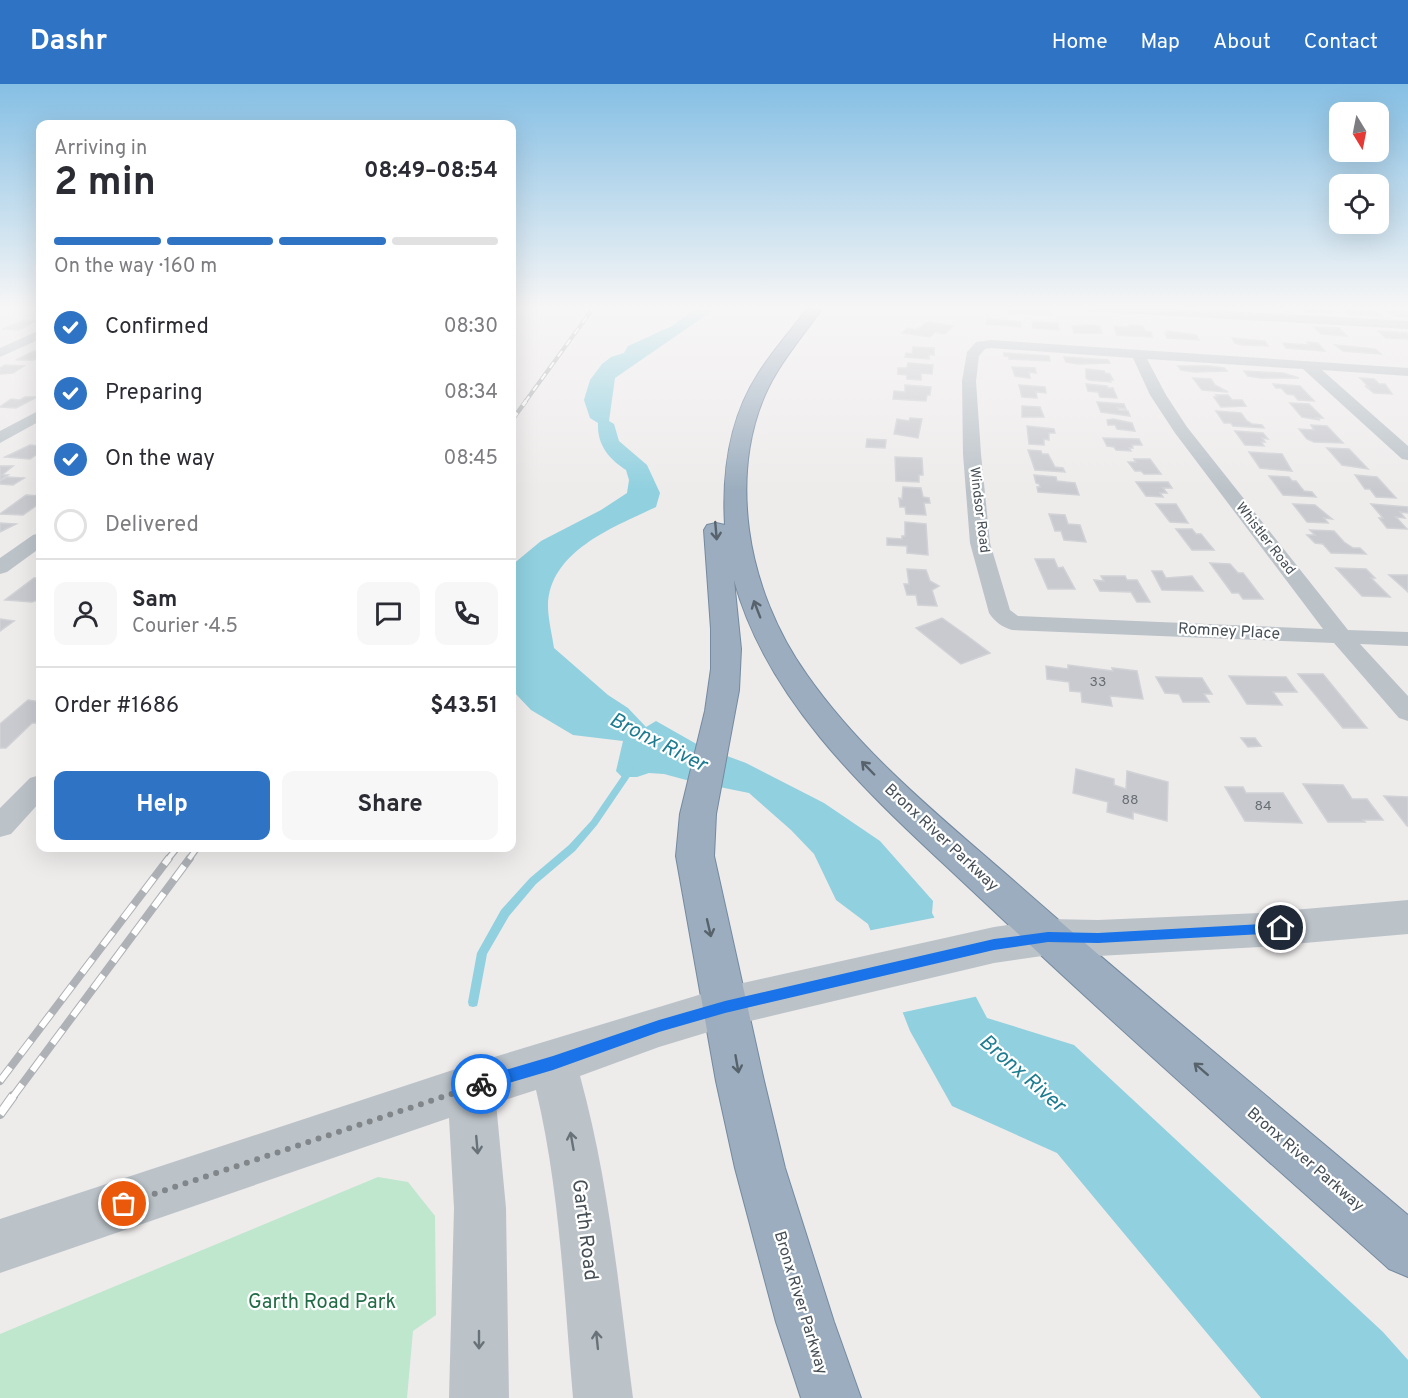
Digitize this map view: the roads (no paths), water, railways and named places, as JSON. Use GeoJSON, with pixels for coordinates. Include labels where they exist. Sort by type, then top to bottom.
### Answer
{"type":"FeatureCollection","features":[{"type":"Feature","properties":{"kind":"highway","name":"Bronx River Parkway"},"geometry":{"type":"LineString","coordinates":[[756,368],[743,385],[730,417],[720,454],[715,491],[715,517],[727,640],[724,687],[696,824],[695,856],[760,1167],[805,1322],[831,1398]]}},
{"type":"Feature","properties":{"kind":"highway","name":"Bronx River Parkway"},"geometry":{"type":"LineString","coordinates":[[772,368],[760,385],[747,417],[740,447],[735,498],[737,531],[744,568],[758,612],[796,682],[844,744],[905,806],[1048,937],[1408,1250]]}},
{"type":"Feature","properties":{"kind":"street","name":"Windsor Road"},"geometry":{"type":"LineString","coordinates":[[970,368],[972,454],[980,543],[1000,612],[1012,623],[1050,626]]}},
{"type":"Feature","properties":{"kind":"street","name":"Whistler Road"},"geometry":{"type":"LineString","coordinates":[[1145,368],[1158,395],[1181,429],[1342,638],[1408,712]]}},
{"type":"Feature","properties":{"kind":"street"},"geometry":{"type":"LineString","coordinates":[[1311,368],[1408,455]]}},
{"type":"Feature","properties":{"kind":"street"},"geometry":{"type":"LineString","coordinates":[[1355,368],[1408,372]]}},
{"type":"Feature","properties":{"kind":"street"},"geometry":{"type":"LineString","coordinates":[[0,438],[36,417]]}},
{"type":"Feature","properties":{"kind":"street"},"geometry":{"type":"LineString","coordinates":[[0,568],[36,542]]}},
{"type":"Feature","properties":{"kind":"street","name":"Romney Place"},"geometry":{"type":"LineString","coordinates":[[1050,626],[1408,639]]}},
{"type":"Feature","properties":{"kind":"street"},"geometry":{"type":"LineString","coordinates":[[0,826],[36,789]]}},
{"type":"Feature","properties":{"kind":"street"},"geometry":{"type":"LineString","coordinates":[[0,1246],[471,1087],[725,1007],[994,945],[1048,937],[1098,938],[1260,930],[1408,917]]}},
{"type":"Feature","properties":{"kind":"street","name":"Garth Road"},"geometry":{"type":"LineString","coordinates":[[553,1063],[570,1129],[582,1198],[603,1398]]}},
{"type":"Feature","properties":{"kind":"street"},"geometry":{"type":"LineString","coordinates":[[471,1087],[480,1208],[478,1398]]}},
{"type":"Feature","properties":{"kind":"water","name":"Bronx River"},"geometry":{"type":"Polygon","coordinates":[[[599,368],[629,368],[615,378],[609,421],[614,424],[619,441],[647,465],[660,493],[656,507],[587,543],[559,570],[551,587],[548,606],[554,648],[608,695],[628,708],[646,727],[656,721],[700,746],[746,763],[824,803],[880,841],[933,901],[932,913],[987,1018],[1074,1045],[1383,1332],[1408,1360],[1408,1398],[1261,1398],[1057,1153],[952,1106],[910,1031],[868,924],[836,900],[814,854],[791,830],[749,793],[664,774],[649,773],[637,777],[622,777],[616,771],[623,741],[573,735],[531,710],[516,694],[516,562],[541,541],[601,510],[627,493],[629,480],[626,470],[605,451],[598,431],[598,423],[590,418],[584,400],[590,380],[599,368]]]}},
{"type":"Feature","properties":{"kind":"waterway"},"geometry":{"type":"LineString","coordinates":[[473,1002],[482,953],[505,913],[533,881],[572,848],[594,823],[631,769]]}},
{"type":"Feature","properties":{"kind":"railway"},"geometry":{"type":"LineString","coordinates":[[525,402],[549,368]]}},
{"type":"Feature","properties":{"kind":"railway"},"geometry":{"type":"LineString","coordinates":[[516,415],[526,401]]}},
{"type":"Feature","properties":{"kind":"railway"},"geometry":{"type":"LineString","coordinates":[[168,859],[174,852]]}},
{"type":"Feature","properties":{"kind":"railway"},"geometry":{"type":"LineString","coordinates":[[189,859],[194,852]]}},
{"type":"Feature","properties":{"kind":"railway"},"geometry":{"type":"LineString","coordinates":[[0,1081],[169,858]]}},
{"type":"Feature","properties":{"kind":"railway"},"geometry":{"type":"LineString","coordinates":[[12,1098],[190,858]]}},
{"type":"Feature","properties":{"kind":"railway"},"geometry":{"type":"LineString","coordinates":[[0,1114],[13,1096]]}},
{"type":"Feature","properties":{"kind":"park label","name":"Garth Road Park"},"geometry":{"type":"Point","coordinates":[322,1303]}}]}
